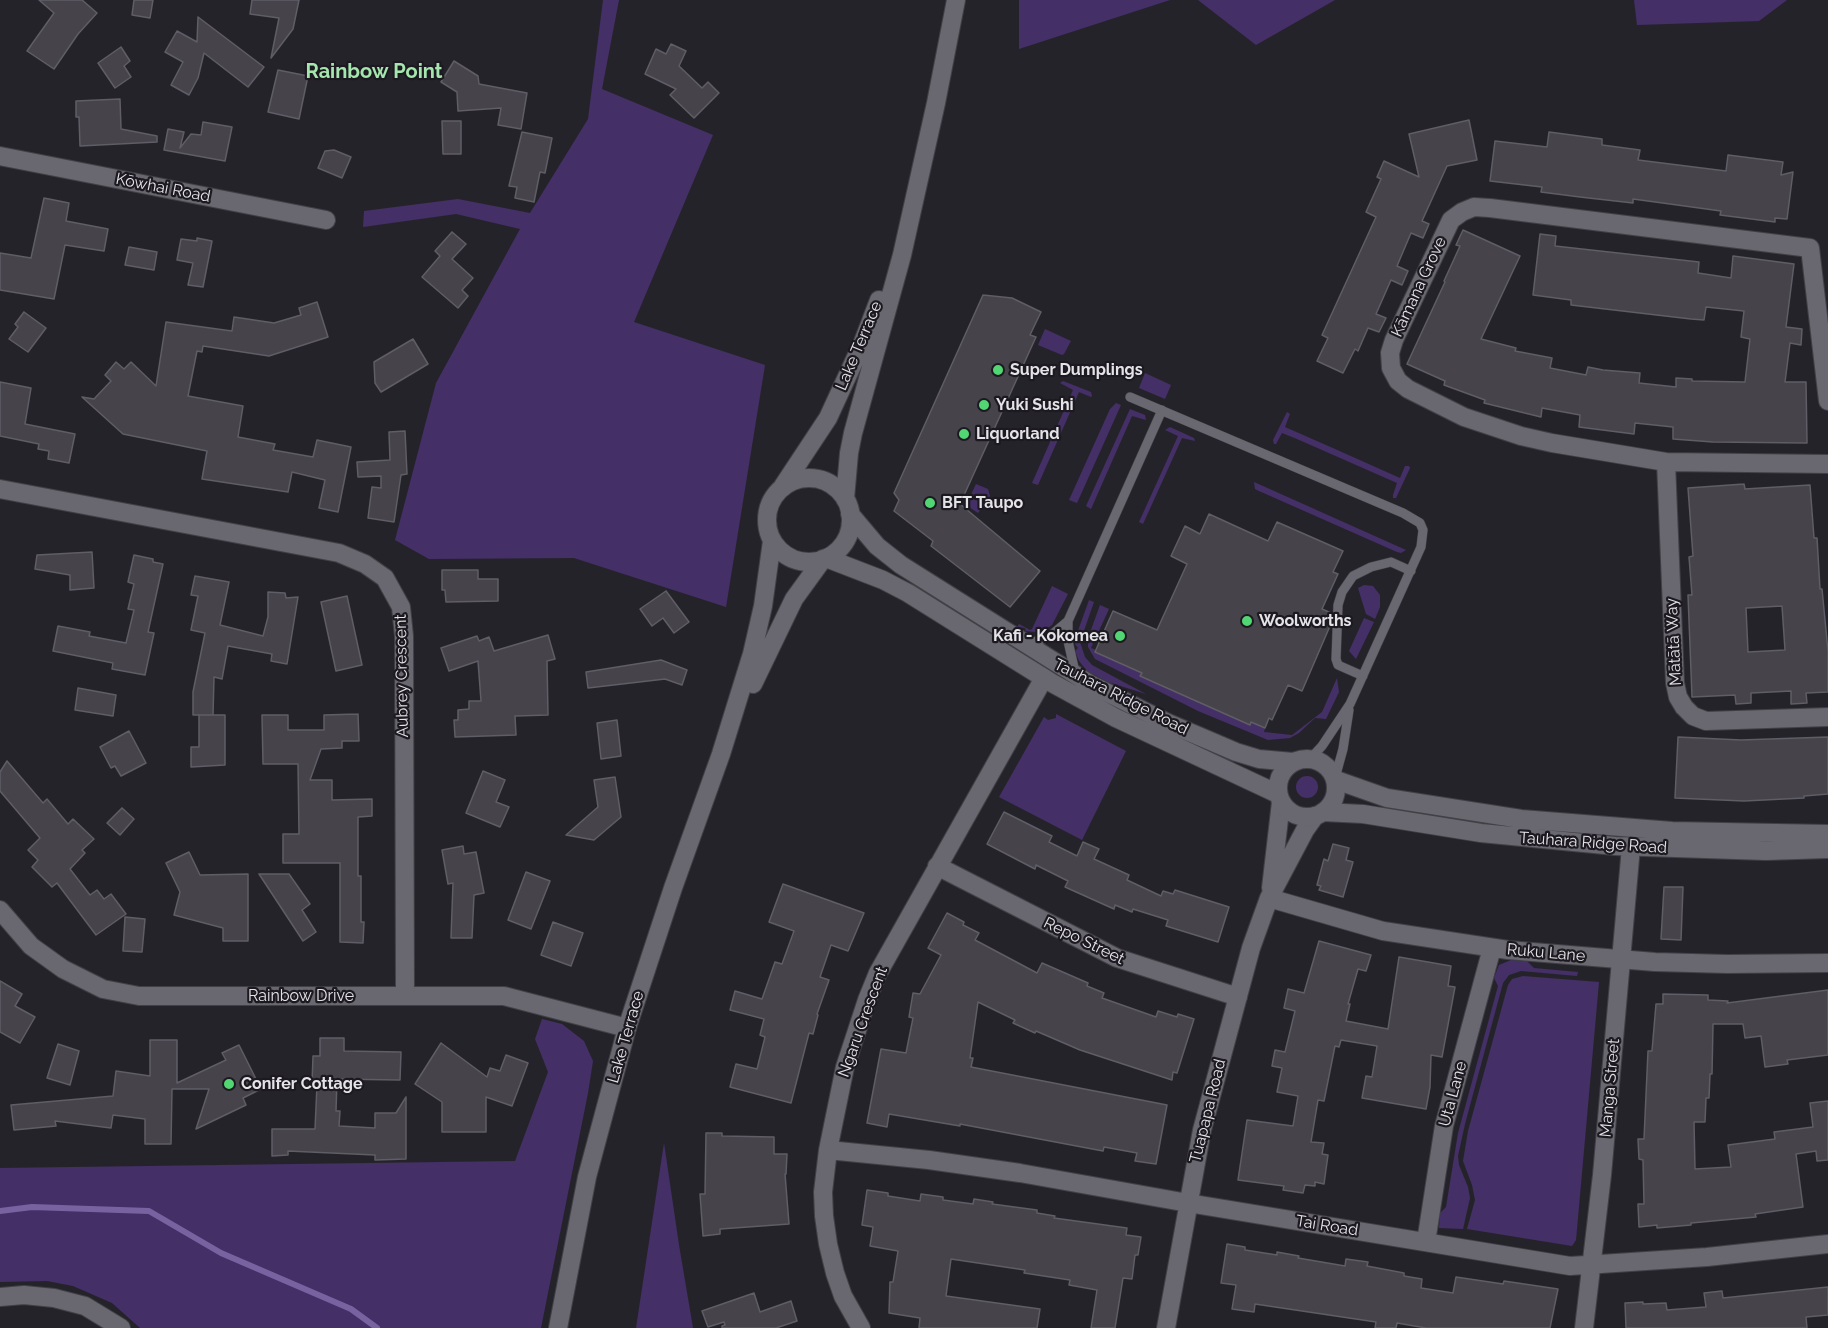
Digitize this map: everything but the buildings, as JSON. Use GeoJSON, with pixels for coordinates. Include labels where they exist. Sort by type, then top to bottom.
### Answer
{"type":"FeatureCollection","features":[{"type":"Feature","properties":{"kind":"street","name":"Lake Terrace"},"geometry":{"type":"LineString","coordinates":[[848,506],[849,453],[857,413],[903,255],[956,0]]}},
{"type":"Feature","properties":{"kind":"street","name":"Kōwhai Road"},"geometry":{"type":"LineString","coordinates":[[0,156],[326,220]]}},
{"type":"Feature","properties":{"kind":"street","name":"Lake Terrace"},"geometry":{"type":"LineString","coordinates":[[783,486],[822,427],[848,378],[879,300],[914,196]]}},
{"type":"Feature","properties":{"kind":"street","name":"Kāmana Grove"},"geometry":{"type":"LineString","coordinates":[[1828,401],[1810,248],[1490,208],[1474,207],[1451,220],[1390,353],[1391,368],[1398,381],[1419,395],[1464,417],[1552,444],[1666,462],[1828,464]]}},
{"type":"Feature","properties":{"kind":"street","name":"Mātātā Way"},"geometry":{"type":"LineString","coordinates":[[1666,462],[1675,683],[1683,707],[1693,716],[1706,721],[1828,717]]}},
{"type":"Feature","properties":{"kind":"street"},"geometry":{"type":"LineString","coordinates":[[800,479],[821,480],[837,489],[848,506],[850,529],[846,541],[836,551],[825,558],[798,561],[780,552],[772,542],[767,529],[768,508],[774,496],[783,486],[800,479]]}},
{"type":"Feature","properties":{"kind":"street","name":"Aubrey Crescent"},"geometry":{"type":"LineString","coordinates":[[0,489],[339,553],[365,564],[385,578],[401,607],[404,636],[405,995]]}},
{"type":"Feature","properties":{"kind":"street","name":"Tauhara Ridge Road"},"geometry":{"type":"LineString","coordinates":[[848,506],[868,537],[888,555],[1025,644],[1076,676],[1168,723],[1227,749],[1259,759],[1302,760],[1326,766],[1335,779],[1387,798],[1521,819],[1672,831],[1828,834]]}},
{"type":"Feature","properties":{"kind":"street","name":"Lake Terrace"},"geometry":{"type":"LineString","coordinates":[[558,1328],[587,1177],[627,1028],[673,888],[721,754],[758,631],[772,542]]}},
{"type":"Feature","properties":{"kind":"street","name":"Lake Terrace"},"geometry":{"type":"LineString","coordinates":[[721,754],[794,599],[825,558]]}},
{"type":"Feature","properties":{"kind":"street","name":"Tauhara Ridge Road"},"geometry":{"type":"LineString","coordinates":[[825,558],[908,592],[1044,678],[1137,729],[1280,798],[1293,814],[1301,817],[1356,813],[1481,833],[1631,847],[1766,851],[1828,849]]}},
{"type":"Feature","properties":{"kind":"street","name":"Ngaru Crescent"},"geometry":{"type":"LineString","coordinates":[[861,1328],[843,1296],[828,1244],[823,1192],[828,1150],[845,1067],[867,1000],[884,963],[1044,678]]}},
{"type":"Feature","properties":{"kind":"street"},"geometry":{"type":"LineString","coordinates":[[1280,798],[1279,779],[1287,766],[1302,760]]}},
{"type":"Feature","properties":{"kind":"street"},"geometry":{"type":"LineString","coordinates":[[1319,814],[1331,805],[1335,798],[1335,779]]}},
{"type":"Feature","properties":{"kind":"street","name":"Tuapapa Road"},"geometry":{"type":"LineString","coordinates":[[1269,898],[1280,798]]}},
{"type":"Feature","properties":{"kind":"street","name":"Tuapapa Road"},"geometry":{"type":"LineString","coordinates":[[1166,1328],[1202,1130],[1256,932],[1269,898],[1305,830],[1319,814]]}},
{"type":"Feature","properties":{"kind":"street","name":"Manga Street"},"geometry":{"type":"LineString","coordinates":[[1584,1328],[1592,1265],[1631,847]]}},
{"type":"Feature","properties":{"kind":"street","name":"Repo Street"},"geometry":{"type":"LineString","coordinates":[[938,866],[1117,958],[1238,996]]}},
{"type":"Feature","properties":{"kind":"street","name":"Ruku Lane"},"geometry":{"type":"LineString","coordinates":[[1269,898],[1383,931],[1492,948],[1621,960],[1726,964],[1828,963]]}},
{"type":"Feature","properties":{"kind":"street","name":"Rainbow Drive"},"geometry":{"type":"LineString","coordinates":[[0,910],[31,946],[63,969],[103,989],[139,996],[504,996],[627,1028]]}},
{"type":"Feature","properties":{"kind":"street","name":"Uta Lane"},"geometry":{"type":"LineString","coordinates":[[1426,1242],[1444,1126],[1492,948]]}},
{"type":"Feature","properties":{"kind":"street","name":"Tai Road"},"geometry":{"type":"LineString","coordinates":[[828,1150],[982,1167],[1563,1265],[1707,1257],[1828,1244]]}},
{"type":"Feature","properties":{"kind":"street"},"geometry":{"type":"LineString","coordinates":[[0,1297],[24,1294],[54,1298],[85,1306],[121,1328]]}},
{"type":"Feature","properties":{"kind":"lane"},"geometry":{"type":"LineString","coordinates":[[1130,397],[1417,519],[1423,530],[1421,547],[1350,704],[1322,746],[1302,760]]}},
{"type":"Feature","properties":{"kind":"lane"},"geometry":{"type":"LineString","coordinates":[[1025,644],[1049,637],[1068,621],[1162,410]]}},
{"type":"Feature","properties":{"kind":"lane"},"geometry":{"type":"LineString","coordinates":[[1363,676],[1338,664],[1336,659],[1338,605],[1342,592],[1353,576],[1371,567],[1391,562],[1410,571]]}},
{"type":"Feature","properties":{"kind":"lane"},"geometry":{"type":"LineString","coordinates":[[1068,621],[1070,653],[1076,676]]}},
{"type":"Feature","properties":{"kind":"lane"},"geometry":{"type":"LineString","coordinates":[[1335,779],[1343,749],[1350,704]]}},
{"type":"Feature","properties":{"kind":"shaded area"},"geometry":{"type":"Polygon","coordinates":[[[603,0],[619,0],[602,89],[713,135],[634,322],[765,365],[726,607],[574,558],[429,559],[395,540],[436,383],[520,229],[456,214],[363,227],[364,211],[458,199],[530,213],[588,119],[603,0]]]}},
{"type":"Feature","properties":{"kind":"shaded area"},"geometry":{"type":"Polygon","coordinates":[[[1019,0],[1170,0],[1019,49],[1019,0]]]}},
{"type":"Feature","properties":{"kind":"shaded area"},"geometry":{"type":"Polygon","coordinates":[[[1198,0],[1335,0],[1256,45],[1198,0]]]}},
{"type":"Feature","properties":{"kind":"shaded area"},"geometry":{"type":"Polygon","coordinates":[[[1634,0],[1787,0],[1759,21],[1637,25],[1634,0]]]}},
{"type":"Feature","properties":{"kind":"shaded area"},"geometry":{"type":"Polygon","coordinates":[[[1045,329],[1071,341],[1064,354],[1038,345],[1045,329]]]}},
{"type":"Feature","properties":{"kind":"shaded area"},"geometry":{"type":"Polygon","coordinates":[[[1145,373],[1171,385],[1165,399],[1139,388],[1145,373]]]}},
{"type":"Feature","properties":{"kind":"shaded area"},"geometry":{"type":"Polygon","coordinates":[[[1063,381],[1091,392],[1092,396],[1079,392],[1038,485],[1032,483],[1073,390],[1060,383],[1063,381]]]}},
{"type":"Feature","properties":{"kind":"shaded area"},"geometry":{"type":"Polygon","coordinates":[[[1116,403],[1121,405],[1077,503],[1069,500],[1110,409],[1116,403]]]}},
{"type":"Feature","properties":{"kind":"shaded area"},"geometry":{"type":"Polygon","coordinates":[[[1130,409],[1145,415],[1146,420],[1132,416],[1091,509],[1086,506],[1130,409]]]}},
{"type":"Feature","properties":{"kind":"shaded area"},"geometry":{"type":"Polygon","coordinates":[[[1287,412],[1290,414],[1285,427],[1400,478],[1405,466],[1409,466],[1396,498],[1393,498],[1393,495],[1397,483],[1282,433],[1274,444],[1273,440],[1287,412]]]}},
{"type":"Feature","properties":{"kind":"shaded area"},"geometry":{"type":"Polygon","coordinates":[[[1170,427],[1194,438],[1195,441],[1182,438],[1143,524],[1139,522],[1178,436],[1165,430],[1170,427]]]}},
{"type":"Feature","properties":{"kind":"shaded area"},"geometry":{"type":"Polygon","coordinates":[[[1254,482],[1406,550],[1401,553],[1397,552],[1259,491],[1255,489],[1254,482]]]}},
{"type":"Feature","properties":{"kind":"shaded area"},"geometry":{"type":"Polygon","coordinates":[[[976,484],[988,489],[990,496],[978,513],[966,505],[976,484]]]}},
{"type":"Feature","properties":{"kind":"shaded area"},"geometry":{"type":"Polygon","coordinates":[[[1364,585],[1373,586],[1380,595],[1380,607],[1375,619],[1366,614],[1358,588],[1364,585]]]}},
{"type":"Feature","properties":{"kind":"shaded area"},"geometry":{"type":"Polygon","coordinates":[[[1052,586],[1068,594],[1052,625],[1035,632],[1017,627],[1019,624],[1032,629],[1052,586]]]}},
{"type":"Feature","properties":{"kind":"shaded area"},"geometry":{"type":"Polygon","coordinates":[[[1089,600],[1094,602],[1080,642],[1085,657],[1092,665],[1146,694],[1108,682],[1087,671],[1079,661],[1075,651],[1078,648],[1075,639],[1089,600]]]}},
{"type":"Feature","properties":{"kind":"shaded area"},"geometry":{"type":"Polygon","coordinates":[[[1100,605],[1109,609],[1091,648],[1096,650],[1095,652],[1142,671],[1141,676],[1250,725],[1251,722],[1265,728],[1264,732],[1292,735],[1322,712],[1337,678],[1339,692],[1326,719],[1315,718],[1290,738],[1268,740],[1198,711],[1095,659],[1088,647],[1088,638],[1100,605]]]}},
{"type":"Feature","properties":{"kind":"shaded area"},"geometry":{"type":"Polygon","coordinates":[[[1364,618],[1374,622],[1356,659],[1349,651],[1364,618]]]}},
{"type":"Feature","properties":{"kind":"shaded area"},"geometry":{"type":"Polygon","coordinates":[[[1056,714],[1126,751],[1082,840],[999,797],[1044,717],[1048,720],[1056,718],[1056,714]]]}},
{"type":"Feature","properties":{"kind":"shaded area"},"geometry":{"type":"Polygon","coordinates":[[[1307,776],[1315,779],[1318,787],[1315,795],[1307,798],[1299,795],[1296,787],[1299,779],[1307,776]]]}},
{"type":"Feature","properties":{"kind":"shaded area"},"geometry":{"type":"Polygon","coordinates":[[[1511,960],[1527,961],[1534,968],[1578,972],[1577,976],[1521,971],[1509,975],[1503,983],[1458,1156],[1470,1198],[1463,1229],[1439,1228],[1440,1213],[1446,1207],[1458,1133],[1498,986],[1494,978],[1499,965],[1511,960]]]}},
{"type":"Feature","properties":{"kind":"shaded area"},"geometry":{"type":"Polygon","coordinates":[[[1523,976],[1599,982],[1576,1240],[1572,1246],[1467,1229],[1475,1200],[1463,1161],[1468,1131],[1508,985],[1512,979],[1523,976]]]}},
{"type":"Feature","properties":{"kind":"shaded area"},"geometry":{"type":"Polygon","coordinates":[[[542,1019],[562,1024],[584,1041],[593,1061],[541,1328],[140,1328],[112,1303],[73,1286],[47,1281],[0,1282],[0,1168],[515,1161],[548,1072],[535,1039],[542,1019]]]}},
{"type":"Feature","properties":{"kind":"shaded area"},"geometry":{"type":"Polygon","coordinates":[[[664,1143],[679,1245],[693,1328],[636,1328],[664,1143]]]}},
{"type":"Feature","properties":{"kind":"waterway"},"geometry":{"type":"LineString","coordinates":[[0,1211],[32,1207],[149,1211],[221,1253],[351,1309],[377,1328]]}},
{"type":"Feature","properties":{"kind":"place","name":"Super Dumplings"},"geometry":{"type":"Point","coordinates":[998,370]}},
{"type":"Feature","properties":{"kind":"place","name":"Yuki Sushi"},"geometry":{"type":"Point","coordinates":[984,405]}},
{"type":"Feature","properties":{"kind":"place","name":"Liquorland"},"geometry":{"type":"Point","coordinates":[964,434]}},
{"type":"Feature","properties":{"kind":"place","name":"BFT Taupo"},"geometry":{"type":"Point","coordinates":[930,503]}},
{"type":"Feature","properties":{"kind":"place","name":"Woolworths"},"geometry":{"type":"Point","coordinates":[1247,621]}},
{"type":"Feature","properties":{"kind":"place","name":"Kafi - Kokomea"},"geometry":{"type":"Point","coordinates":[1120,636]}},
{"type":"Feature","properties":{"kind":"place","name":"Conifer Cottage"},"geometry":{"type":"Point","coordinates":[229,1084]}},
{"type":"Feature","properties":{"kind":"district","name":"Rainbow Point"},"geometry":{"type":"Point","coordinates":[374,72]}}]}
